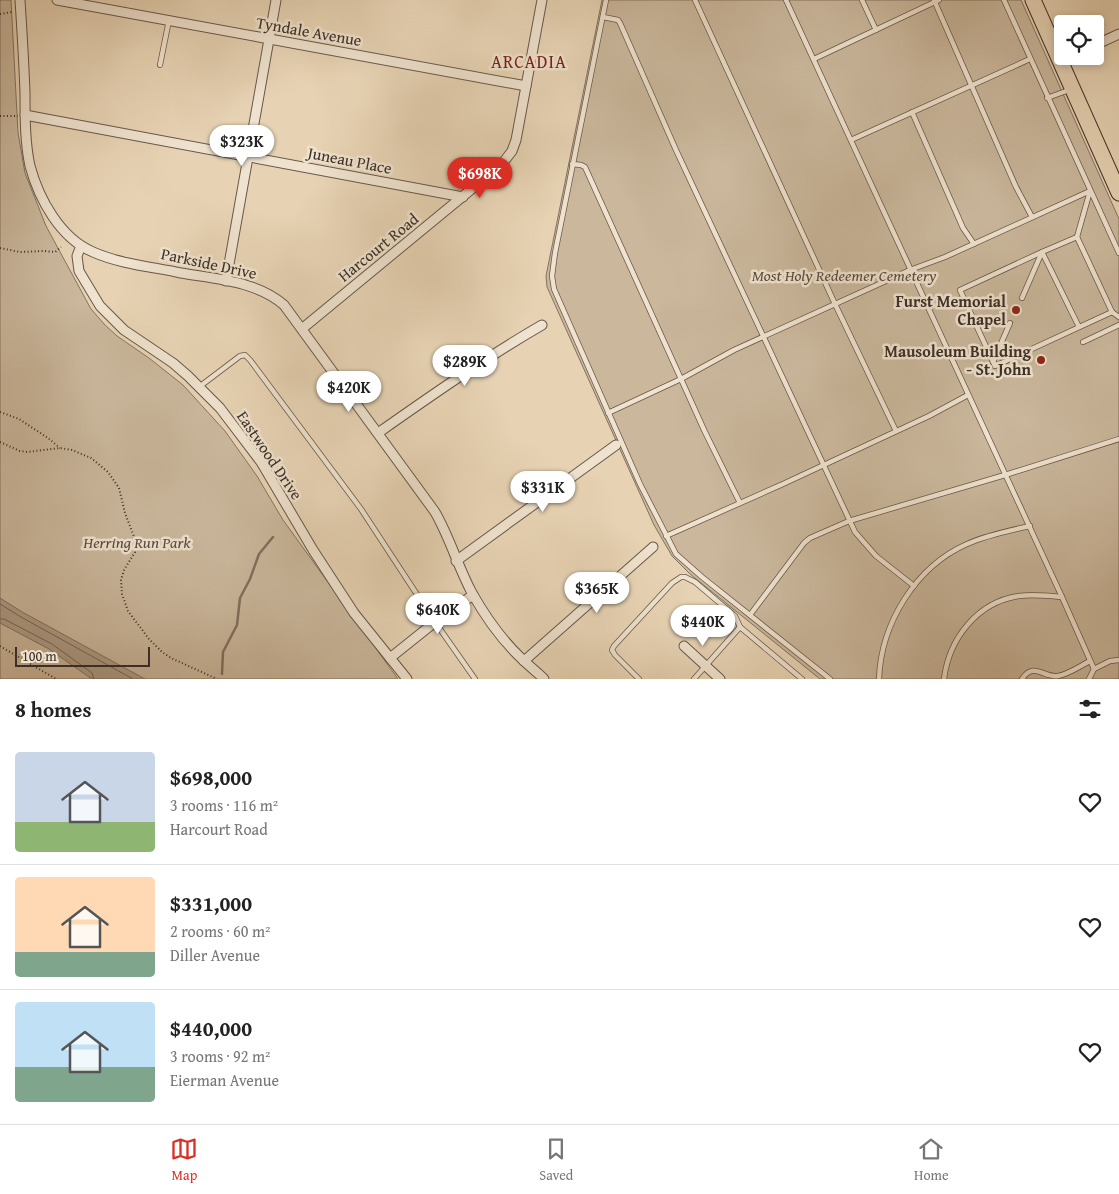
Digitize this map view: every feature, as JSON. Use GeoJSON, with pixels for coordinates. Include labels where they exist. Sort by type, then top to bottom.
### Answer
{"type":"FeatureCollection","features":[{"type":"Feature","properties":{"kind":"main road"},"geometry":{"type":"LineString","coordinates":[[1033,0],[1054,38]]}},
{"type":"Feature","properties":{"kind":"main road"},"geometry":{"type":"LineString","coordinates":[[1067,65],[1073,89],[1119,193]]}},
{"type":"Feature","properties":{"kind":"street","name":"Parkside Drive"},"geometry":{"type":"LineString","coordinates":[[20,0],[25,115],[30,166],[42,196],[56,220],[81,246],[94,253],[118,260],[253,287],[274,296],[284,304],[435,512],[473,595],[501,636],[544,679]]}},
{"type":"Feature","properties":{"kind":"street","name":"Tyndale Avenue"},"geometry":{"type":"LineString","coordinates":[[57,0],[526,86]]}},
{"type":"Feature","properties":{"kind":"street"},"geometry":{"type":"LineString","coordinates":[[226,281],[276,0]]}},
{"type":"Feature","properties":{"kind":"street","name":"Harcourt Road"},"geometry":{"type":"LineString","coordinates":[[303,328],[463,198],[502,164],[512,151],[516,140],[542,0]]}},
{"type":"Feature","properties":{"kind":"street"},"geometry":{"type":"LineString","coordinates":[[1104,40],[1119,34]]}},
{"type":"Feature","properties":{"kind":"street","name":"Juneau Place"},"geometry":{"type":"LineString","coordinates":[[25,115],[463,198]]}},
{"type":"Feature","properties":{"kind":"street","name":"Eastwood Drive"},"geometry":{"type":"LineString","coordinates":[[81,246],[77,256],[78,271],[100,306],[114,322],[173,363],[220,408],[251,448],[349,605],[407,679]]}},
{"type":"Feature","properties":{"kind":"street"},"geometry":{"type":"LineString","coordinates":[[378,433],[452,381],[542,325]]}},
{"type":"Feature","properties":{"kind":"street"},"geometry":{"type":"LineString","coordinates":[[456,561],[616,446]]}},
{"type":"Feature","properties":{"kind":"street"},"geometry":{"type":"LineString","coordinates":[[524,661],[653,547]]}},
{"type":"Feature","properties":{"kind":"street"},"geometry":{"type":"LineString","coordinates":[[390,658],[473,595]]}},
{"type":"Feature","properties":{"kind":"street"},"geometry":{"type":"LineString","coordinates":[[684,646],[720,679]]}},
{"type":"Feature","properties":{"kind":"lane"},"geometry":{"type":"LineString","coordinates":[[606,0],[555,253],[553,283],[640,484],[676,554],[830,679]]}},
{"type":"Feature","properties":{"kind":"lane"},"geometry":{"type":"LineString","coordinates":[[695,0],[835,304],[896,431]]}},
{"type":"Feature","properties":{"kind":"lane"},"geometry":{"type":"LineString","coordinates":[[786,0],[1030,526],[1094,669]]}},
{"type":"Feature","properties":{"kind":"lane"},"geometry":{"type":"LineString","coordinates":[[862,0],[876,30]]}},
{"type":"Feature","properties":{"kind":"lane"},"geometry":{"type":"LineString","coordinates":[[1004,0],[1119,253]]}},
{"type":"Feature","properties":{"kind":"lane"},"geometry":{"type":"LineString","coordinates":[[814,59],[936,1],[1016,187],[1032,217]]}},
{"type":"Feature","properties":{"kind":"lane"},"geometry":{"type":"LineString","coordinates":[[603,17],[618,20],[620,23],[676,150],[855,532],[872,552],[914,586]]}},
{"type":"Feature","properties":{"kind":"lane"},"geometry":{"type":"LineString","coordinates":[[160,65],[169,20]]}},
{"type":"Feature","properties":{"kind":"lane"},"geometry":{"type":"LineString","coordinates":[[851,140],[1030,59]]}},
{"type":"Feature","properties":{"kind":"lane"},"geometry":{"type":"LineString","coordinates":[[1047,98],[1073,89]]}},
{"type":"Feature","properties":{"kind":"lane"},"geometry":{"type":"LineString","coordinates":[[912,112],[963,228],[974,244]]}},
{"type":"Feature","properties":{"kind":"lane"},"geometry":{"type":"LineString","coordinates":[[572,164],[585,167],[681,379],[740,503]]}},
{"type":"Feature","properties":{"kind":"lane"},"geometry":{"type":"LineString","coordinates":[[608,413],[681,379],[734,350],[1090,191]]}},
{"type":"Feature","properties":{"kind":"lane"},"geometry":{"type":"LineString","coordinates":[[1090,191],[1077,237],[1112,312],[1119,317]]}},
{"type":"Feature","properties":{"kind":"lane"},"geometry":{"type":"LineString","coordinates":[[1077,237],[960,290],[993,362],[995,366],[1112,312]]}},
{"type":"Feature","properties":{"kind":"lane"},"geometry":{"type":"LineString","coordinates":[[1022,298],[1042,252]]}},
{"type":"Feature","properties":{"kind":"lane"},"geometry":{"type":"LineString","coordinates":[[1042,252],[1079,327]]}},
{"type":"Feature","properties":{"kind":"lane"},"geometry":{"type":"LineString","coordinates":[[993,362],[1010,323]]}},
{"type":"Feature","properties":{"kind":"lane"},"geometry":{"type":"LineString","coordinates":[[1083,342],[1119,325]]}},
{"type":"Feature","properties":{"kind":"lane"},"geometry":{"type":"LineString","coordinates":[[199,387],[240,356],[245,355],[250,360],[361,509],[475,679]]}},
{"type":"Feature","properties":{"kind":"lane"},"geometry":{"type":"LineString","coordinates":[[666,536],[824,465],[968,395]]}},
{"type":"Feature","properties":{"kind":"lane"},"geometry":{"type":"LineString","coordinates":[[750,615],[804,543],[810,538],[849,521],[1119,439]]}},
{"type":"Feature","properties":{"kind":"lane"},"geometry":{"type":"LineString","coordinates":[[879,679],[881,660],[888,632],[914,586],[940,561],[966,545],[998,533],[1030,526]]}},
{"type":"Feature","properties":{"kind":"lane"},"geometry":{"type":"LineString","coordinates":[[640,679],[615,656],[612,650],[677,578],[685,577],[695,582],[735,616],[740,627],[802,679]]}},
{"type":"Feature","properties":{"kind":"lane"},"geometry":{"type":"LineString","coordinates":[[944,679],[949,657],[958,638],[969,623],[984,610],[1006,599],[1021,595],[1062,596]]}},
{"type":"Feature","properties":{"kind":"lane"},"geometry":{"type":"LineString","coordinates":[[694,679],[740,627]]}},
{"type":"Feature","properties":{"kind":"lane"},"geometry":{"type":"LineString","coordinates":[[1022,679],[1030,671],[1036,670],[1056,677],[1090,660]]}},
{"type":"Feature","properties":{"kind":"lane"},"geometry":{"type":"LineString","coordinates":[[1089,679],[1094,669],[1119,660]]}},
{"type":"Feature","properties":{"kind":"path"},"geometry":{"type":"LineString","coordinates":[[0,14],[21,10]]}},
{"type":"Feature","properties":{"kind":"path"},"geometry":{"type":"LineString","coordinates":[[0,116],[25,115]]}},
{"type":"Feature","properties":{"kind":"path"},"geometry":{"type":"LineString","coordinates":[[0,248],[20,252],[44,250],[55,252],[61,247]]}},
{"type":"Feature","properties":{"kind":"path"},"geometry":{"type":"LineString","coordinates":[[0,412],[19,419],[60,448]]}},
{"type":"Feature","properties":{"kind":"path"},"geometry":{"type":"LineString","coordinates":[[0,442],[27,452],[60,448],[72,450],[91,458],[108,472],[119,488],[125,513],[136,542],[135,552],[124,570],[121,580],[122,594],[128,610],[149,639],[162,652],[218,679]]}},
{"type":"Feature","properties":{"kind":"path"},"geometry":{"type":"LineString","coordinates":[[0,646],[56,679]]}},
{"type":"Feature","properties":{"kind":"green space","name":"Herring Run Park"},"geometry":{"type":"Polygon","coordinates":[[[0,0],[11,0],[18,133],[25,173],[46,226],[91,309],[117,336],[183,385],[225,431],[257,476],[283,520],[398,679],[0,679],[0,0]]]}},
{"type":"Feature","properties":{"kind":"green space","name":"Most Holy Redeemer Cemetery"},"geometry":{"type":"Polygon","coordinates":[[[602,0],[1021,0],[1119,219],[1119,679],[820,679],[690,574],[672,556],[654,525],[547,287],[546,276],[602,0]]]}},
{"type":"Feature","properties":{"kind":"water"},"geometry":{"type":"Polygon","coordinates":[[[0,598],[145,679],[94,679],[89,677],[49,649],[0,623],[0,598]]]}},
{"type":"Feature","properties":{"kind":"waterway"},"geometry":{"type":"LineString","coordinates":[[222,674],[223,652],[237,625],[240,598],[250,579],[259,554],[273,537]]}},
{"type":"Feature","properties":{"kind":"place","name":"Furst Memorial Chapel"},"geometry":{"type":"Point","coordinates":[1016,310]}},
{"type":"Feature","properties":{"kind":"place","name":"Mausoleum Building - St. John"},"geometry":{"type":"Point","coordinates":[1041,360]}},
{"type":"Feature","properties":{"kind":"district","name":"ARCADIA"},"geometry":{"type":"Point","coordinates":[529,61]}}]}
